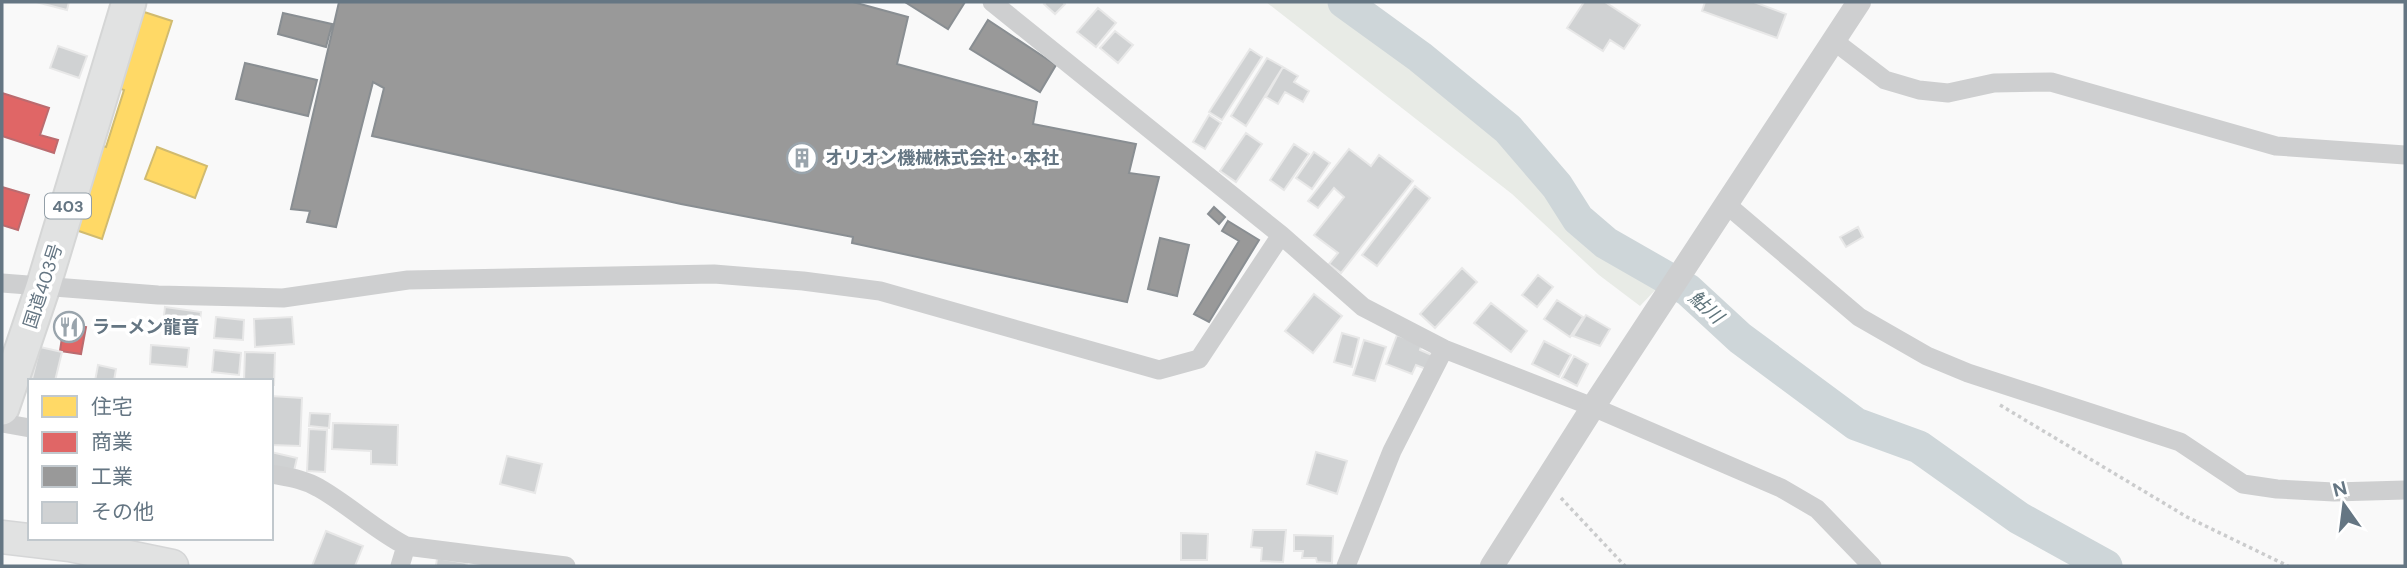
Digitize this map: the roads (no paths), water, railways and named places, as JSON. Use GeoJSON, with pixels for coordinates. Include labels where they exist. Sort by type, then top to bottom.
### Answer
{"type":"FeatureCollection","features":[{"type":"Feature","properties":{"kind":"highway","name":"国道403号"},"geometry":{"type":"LineString","coordinates":[[2,408],[43,287],[130,2]]}},
{"type":"Feature","properties":{"kind":"main road"},"geometry":{"type":"LineString","coordinates":[[2,537],[70,545],[172,566]]}},
{"type":"Feature","properties":{"kind":"street"},"geometry":{"type":"LineString","coordinates":[[992,2],[1281,235],[1363,307],[1444,349],[1592,407],[1780,488],[1817,509],[1872,566]]}},
{"type":"Feature","properties":{"kind":"street"},"geometry":{"type":"LineString","coordinates":[[1492,566],[1592,407],[1859,2]]}},
{"type":"Feature","properties":{"kind":"street"},"geometry":{"type":"LineString","coordinates":[[1834,41],[1885,80],[1919,90],[1948,93],[1994,83],[2051,82],[2276,146],[2405,155]]}},
{"type":"Feature","properties":{"kind":"street"},"geometry":{"type":"LineString","coordinates":[[1723,209],[1859,317],[1927,356],[1968,373],[2180,442],[2243,484],[2334,492],[2405,490]]}},
{"type":"Feature","properties":{"kind":"street"},"geometry":{"type":"LineString","coordinates":[[2,283],[158,295],[282,298],[408,281],[714,274],[803,281],[880,291],[1159,370],[1199,359],[1281,235]]}},
{"type":"Feature","properties":{"kind":"street"},"geometry":{"type":"LineString","coordinates":[[1346,566],[1392,451],[1444,349]]}},
{"type":"Feature","properties":{"kind":"street"},"geometry":{"type":"LineString","coordinates":[[2,423],[28,428]]}},
{"type":"Feature","properties":{"kind":"street"},"geometry":{"type":"LineString","coordinates":[[273,474],[301,480],[318,487],[384,534],[406,546],[566,566]]}},
{"type":"Feature","properties":{"kind":"street"},"geometry":{"type":"LineString","coordinates":[[400,566],[406,546]]}},
{"type":"Feature","properties":{"kind":"waterway","name":"鮎川"},"geometry":{"type":"LineString","coordinates":[[1344,2],[1420,57],[1508,129],[1557,186],[1578,219],[1606,243],[1688,290],[1740,338],[1856,424],[1919,447],[2019,518],[2106,566]]}},
{"type":"Feature","properties":{"kind":"place","name":"オリオン機械株式会社・本社"},"geometry":{"type":"Point","coordinates":[802,158]}},
{"type":"Feature","properties":{"kind":"place","name":"ラーメン龍音"},"geometry":{"type":"Point","coordinates":[69,327]}}]}
